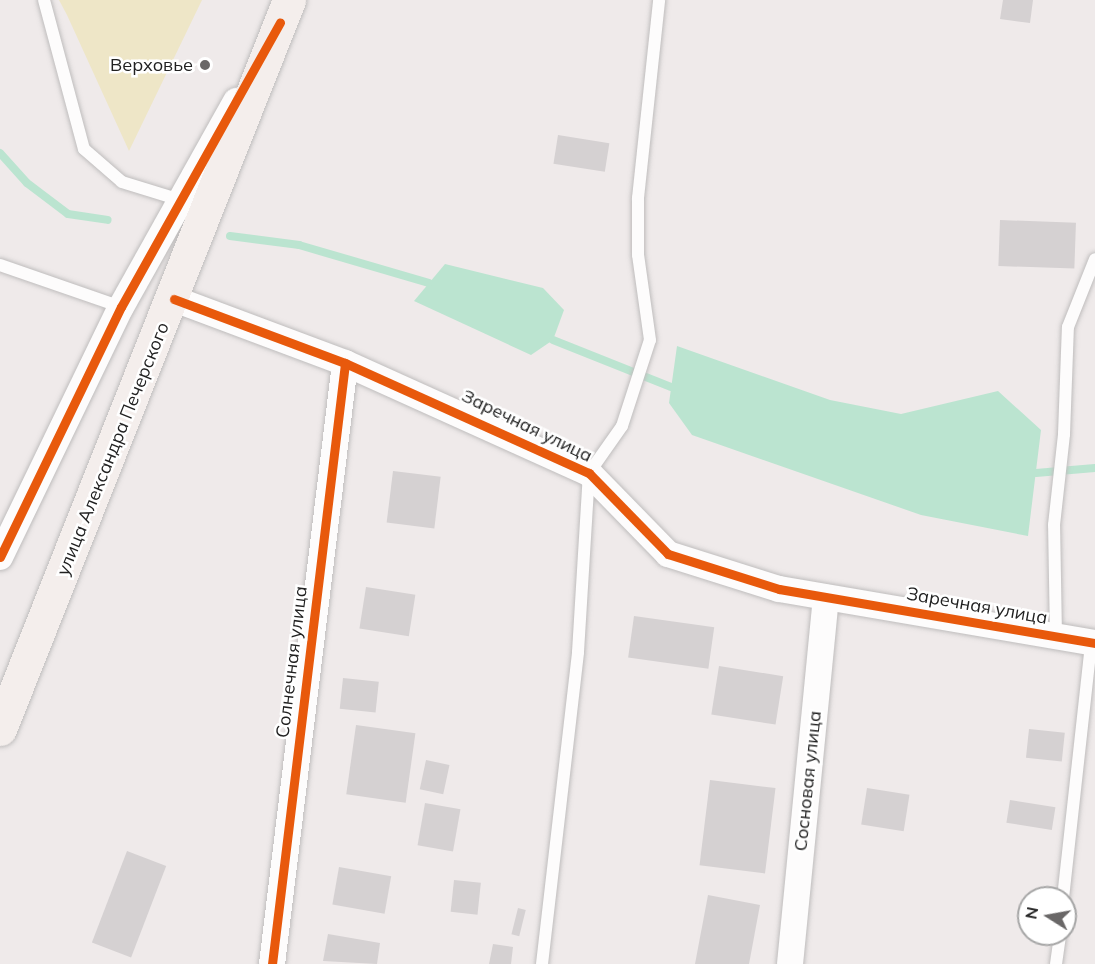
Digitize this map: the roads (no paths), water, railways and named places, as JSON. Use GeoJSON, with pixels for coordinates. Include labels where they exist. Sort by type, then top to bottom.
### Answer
{"type":"FeatureCollection","features":[{"type":"Feature","properties":{"kind":"main road","name":"улица Александра Печерского"},"geometry":{"type":"LineString","coordinates":[[0,729],[174,299],[285,11]]}},
{"type":"Feature","properties":{"kind":"street"},"geometry":{"type":"LineString","coordinates":[[0,557],[121,307],[285,11]]}},
{"type":"Feature","properties":{"kind":"street","name":"Заречная улица"},"geometry":{"type":"LineString","coordinates":[[174,299],[345,363],[589,473],[668,554],[779,588],[1093,643]]}},
{"type":"Feature","properties":{"kind":"street","name":"Солнечная улица"},"geometry":{"type":"LineString","coordinates":[[272,964],[345,363]]}},
{"type":"Feature","properties":{"kind":"street","name":"Сосновая улица"},"geometry":{"type":"LineString","coordinates":[[790,964],[826,597]]}},
{"type":"Feature","properties":{"kind":"lane"},"geometry":{"type":"LineString","coordinates":[[44,0],[84,149],[122,182],[180,200]]}},
{"type":"Feature","properties":{"kind":"lane"},"geometry":{"type":"LineString","coordinates":[[542,964],[578,652],[589,473],[622,426],[650,340],[638,255],[638,198],[659,0]]}},
{"type":"Feature","properties":{"kind":"lane"},"geometry":{"type":"LineString","coordinates":[[1056,636],[1054,525],[1064,434],[1068,327],[1095,258]]}},
{"type":"Feature","properties":{"kind":"lane"},"geometry":{"type":"LineString","coordinates":[[0,265],[121,307]]}},
{"type":"Feature","properties":{"kind":"lane"},"geometry":{"type":"LineString","coordinates":[[1065,886],[1093,643]]}},
{"type":"Feature","properties":{"kind":"lane"},"geometry":{"type":"LineString","coordinates":[[1056,964],[1058,946]]}},
{"type":"Feature","properties":{"kind":"waterway"},"geometry":{"type":"LineString","coordinates":[[0,153],[27,183],[68,214],[108,220]]}},
{"type":"Feature","properties":{"kind":"waterway"},"geometry":{"type":"LineString","coordinates":[[230,236],[299,245],[429,283]]}},
{"type":"Feature","properties":{"kind":"waterway"},"geometry":{"type":"LineString","coordinates":[[553,340],[671,387]]}},
{"type":"Feature","properties":{"kind":"waterway"},"geometry":{"type":"LineString","coordinates":[[1036,473],[1095,468]]}},
{"type":"Feature","properties":{"kind":"place","name":"Верховье"},"geometry":{"type":"Point","coordinates":[205,65]}}]}
